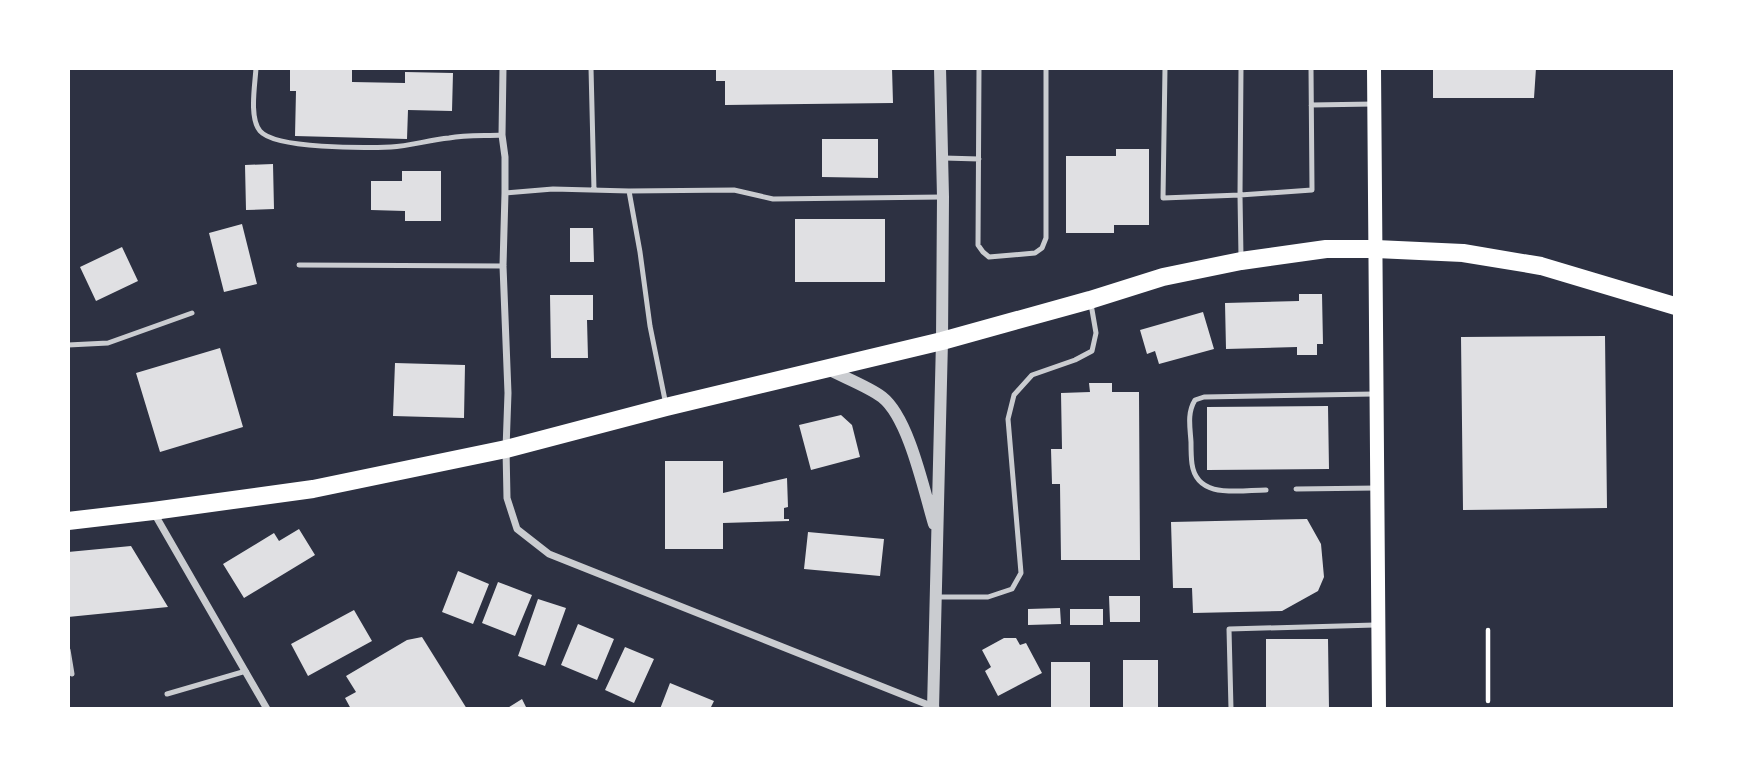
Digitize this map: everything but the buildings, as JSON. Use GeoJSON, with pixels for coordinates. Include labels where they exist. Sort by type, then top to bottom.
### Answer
{"type":"FeatureCollection","features":[{"type":"Feature","properties":{"kind":"main road"},"geometry":{"type":"LineString","coordinates":[[1374,68],[1379,709]]}},
{"type":"Feature","properties":{"kind":"main road"},"geometry":{"type":"LineString","coordinates":[[68,521],[313,489],[506,449],[666,407],[942,341],[1163,277],[1241,261],[1326,249],[1463,253],[1541,266],[1675,306]]}},
{"type":"Feature","properties":{"kind":"street"},"geometry":{"type":"LineString","coordinates":[[503,68],[507,498],[517,529],[549,554],[935,708],[942,341],[940,68]]}},
{"type":"Feature","properties":{"kind":"street"},"geometry":{"type":"LineString","coordinates":[[828,369],[883,398],[898,415],[908,437],[937,535]]}},
{"type":"Feature","properties":{"kind":"street"},"geometry":{"type":"LineString","coordinates":[[153,511],[267,709]]}},
{"type":"Feature","properties":{"kind":"lane"},"geometry":{"type":"LineString","coordinates":[[256,68],[254,105],[258,129],[265,136],[278,140],[301,145],[392,147],[452,137],[502,135]]}},
{"type":"Feature","properties":{"kind":"lane"},"geometry":{"type":"LineString","coordinates":[[591,68],[594,191]]}},
{"type":"Feature","properties":{"kind":"lane"},"geometry":{"type":"LineString","coordinates":[[979,68],[978,245],[989,257],[1035,253],[1042,248],[1046,238],[1046,68]]}},
{"type":"Feature","properties":{"kind":"lane"},"geometry":{"type":"LineString","coordinates":[[1165,68],[1163,198],[1312,190],[1311,68]]}},
{"type":"Feature","properties":{"kind":"lane"},"geometry":{"type":"LineString","coordinates":[[1241,68],[1241,261]]}},
{"type":"Feature","properties":{"kind":"lane"},"geometry":{"type":"LineString","coordinates":[[1311,105],[1375,104]]}},
{"type":"Feature","properties":{"kind":"lane"},"geometry":{"type":"LineString","coordinates":[[941,158],[979,159]]}},
{"type":"Feature","properties":{"kind":"lane"},"geometry":{"type":"LineString","coordinates":[[505,193],[553,189],[734,190],[773,199],[943,197]]}},
{"type":"Feature","properties":{"kind":"lane"},"geometry":{"type":"LineString","coordinates":[[629,191],[666,407]]}},
{"type":"Feature","properties":{"kind":"lane"},"geometry":{"type":"LineString","coordinates":[[299,265],[503,266]]}},
{"type":"Feature","properties":{"kind":"lane"},"geometry":{"type":"LineString","coordinates":[[936,597],[988,597],[1012,589],[1021,573],[1008,419],[1014,395],[1032,375],[1092,351],[1096,333],[1090,300]]}},
{"type":"Feature","properties":{"kind":"lane"},"geometry":{"type":"LineString","coordinates":[[68,345],[108,343],[192,313]]}},
{"type":"Feature","properties":{"kind":"lane"},"geometry":{"type":"LineString","coordinates":[[1266,490],[1214,491],[1205,487],[1196,477],[1192,466],[1190,408],[1195,400],[1204,397],[1377,394]]}},
{"type":"Feature","properties":{"kind":"lane"},"geometry":{"type":"LineString","coordinates":[[1296,489],[1377,488]]}},
{"type":"Feature","properties":{"kind":"lane"},"geometry":{"type":"LineString","coordinates":[[1231,709],[1229,629],[1378,625]]}},
{"type":"Feature","properties":{"kind":"lane"},"geometry":{"type":"LineString","coordinates":[[68,650],[72,674]]}},
{"type":"Feature","properties":{"kind":"lane"},"geometry":{"type":"LineString","coordinates":[[167,694],[246,671]]}},
{"type":"Feature","properties":{"kind":"path"},"geometry":{"type":"LineString","coordinates":[[1488,630],[1488,701]]}}]}
